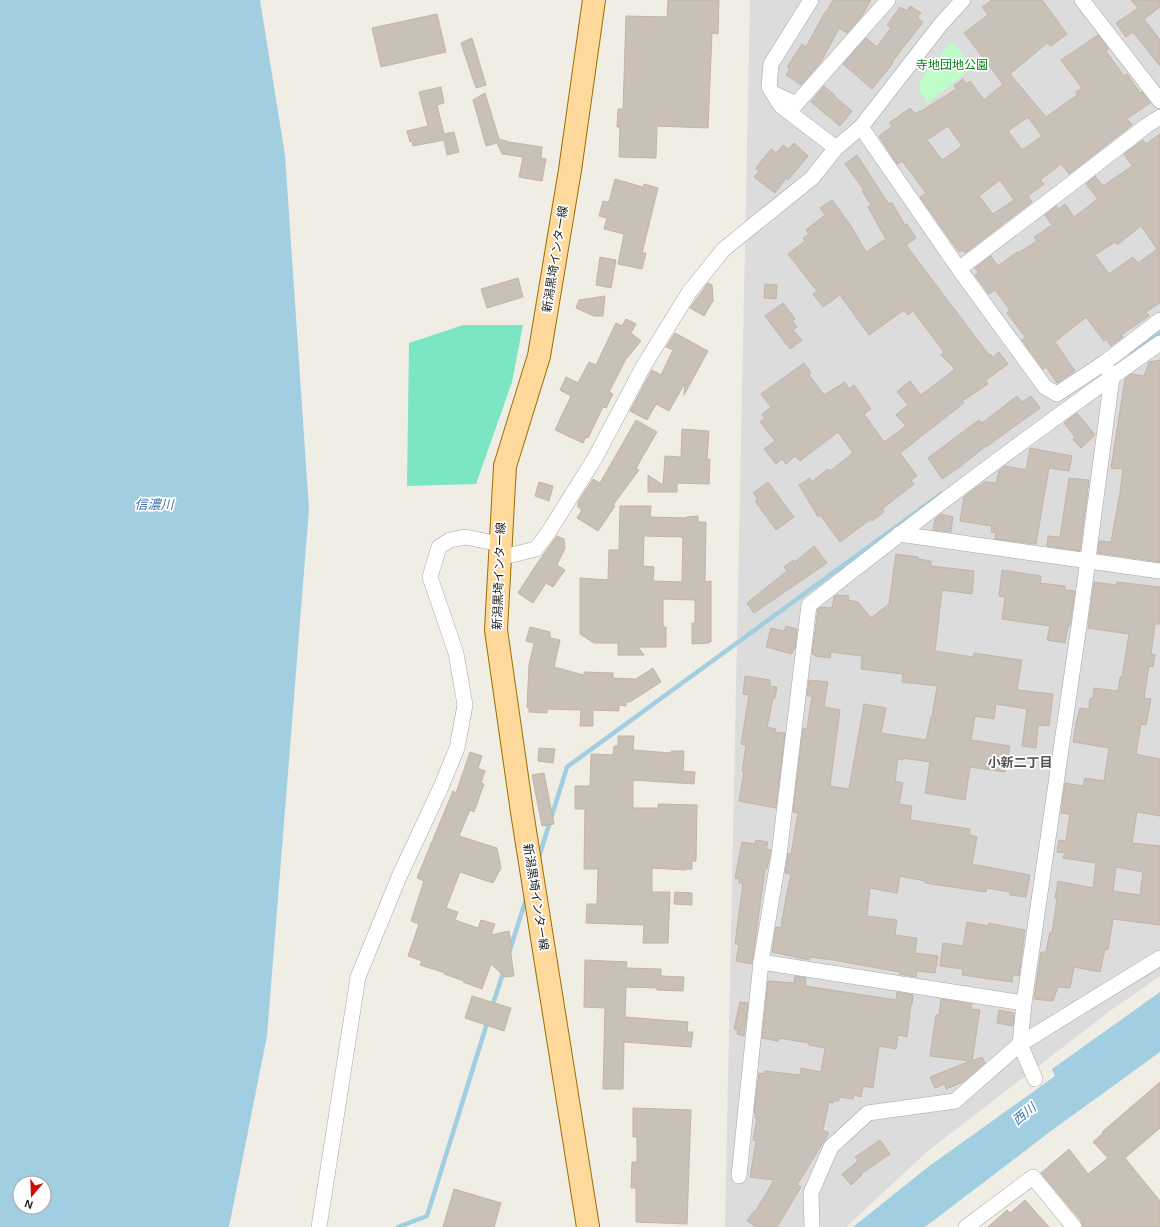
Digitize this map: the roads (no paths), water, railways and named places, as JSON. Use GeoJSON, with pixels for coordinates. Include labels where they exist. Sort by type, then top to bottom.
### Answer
{"type":"FeatureCollection","features":[{"type":"Feature","properties":{"kind":"main road","name":"新潟黒埼インター線"},"geometry":{"type":"LineString","coordinates":[[588,1227],[522,812],[496,630],[505,466],[539,356],[570,170],[594,0]]}},
{"type":"Feature","properties":{"kind":"street"},"geometry":{"type":"LineString","coordinates":[[811,0],[771,64],[769,87],[781,106],[836,148]]}},
{"type":"Feature","properties":{"kind":"street"},"geometry":{"type":"LineString","coordinates":[[773,93],[796,104],[888,0]]}},
{"type":"Feature","properties":{"kind":"street"},"geometry":{"type":"LineString","coordinates":[[320,1227],[358,977],[399,877],[457,748],[465,705],[456,653],[430,577],[439,547],[450,540],[465,536],[500,551],[536,549],[548,533],[595,458],[643,366],[690,291],[724,249],[812,178],[836,148],[861,127],[941,24],[963,0]]}},
{"type":"Feature","properties":{"kind":"street"},"geometry":{"type":"LineString","coordinates":[[1082,0],[1160,102]]}},
{"type":"Feature","properties":{"kind":"street"},"geometry":{"type":"LineString","coordinates":[[959,269],[1067,188],[1146,126],[1160,117]]}},
{"type":"Feature","properties":{"kind":"street"},"geometry":{"type":"LineString","coordinates":[[861,127],[959,269],[1045,387],[1057,394],[1104,363],[1160,320]]}},
{"type":"Feature","properties":{"kind":"street"},"geometry":{"type":"LineString","coordinates":[[739,1176],[761,962],[779,855],[809,605],[899,534],[1160,343]]}},
{"type":"Feature","properties":{"kind":"street"},"geometry":{"type":"LineString","coordinates":[[1035,1079],[1020,1044],[1024,1003],[1088,561],[1112,377],[1104,363]]}},
{"type":"Feature","properties":{"kind":"street"},"geometry":{"type":"LineString","coordinates":[[899,534],[1160,571]]}},
{"type":"Feature","properties":{"kind":"street"},"geometry":{"type":"LineString","coordinates":[[812,1227],[811,1193],[831,1147],[868,1112],[955,1101],[1020,1044],[1160,958]]}},
{"type":"Feature","properties":{"kind":"street"},"geometry":{"type":"LineString","coordinates":[[761,962],[1024,1003]]}},
{"type":"Feature","properties":{"kind":"street"},"geometry":{"type":"LineString","coordinates":[[966,1227],[1033,1177],[1074,1227]]}},
{"type":"Feature","properties":{"kind":"water","name":"信濃川"},"geometry":{"type":"Polygon","coordinates":[[[0,0],[260,0],[285,155],[309,509],[267,1036],[229,1227],[0,1227],[0,0]]]}},
{"type":"Feature","properties":{"kind":"water","name":"西川"},"geometry":{"type":"Polygon","coordinates":[[[1160,992],[1160,1052],[1051,1131],[925,1227],[853,1227],[928,1167],[1055,1076],[1052,1069],[1160,992]]]}},
{"type":"Feature","properties":{"kind":"waterway"},"geometry":{"type":"LineString","coordinates":[[1131,355],[1160,333]]}},
{"type":"Feature","properties":{"kind":"waterway"},"geometry":{"type":"LineString","coordinates":[[538,860],[567,767],[941,494]]}},
{"type":"Feature","properties":{"kind":"waterway"},"geometry":{"type":"LineString","coordinates":[[508,956],[527,896]]}},
{"type":"Feature","properties":{"kind":"waterway"},"geometry":{"type":"LineString","coordinates":[[492,1007],[504,970]]}},
{"type":"Feature","properties":{"kind":"waterway"},"geometry":{"type":"LineString","coordinates":[[398,1227],[427,1216],[488,1020]]}},
{"type":"Feature","properties":{"kind":"district","name":"小新二丁目"},"geometry":{"type":"Point","coordinates":[1020,762]}},
{"type":"Feature","properties":{"kind":"park label","name":"寺地団地公園"},"geometry":{"type":"Point","coordinates":[952,65]}}]}
